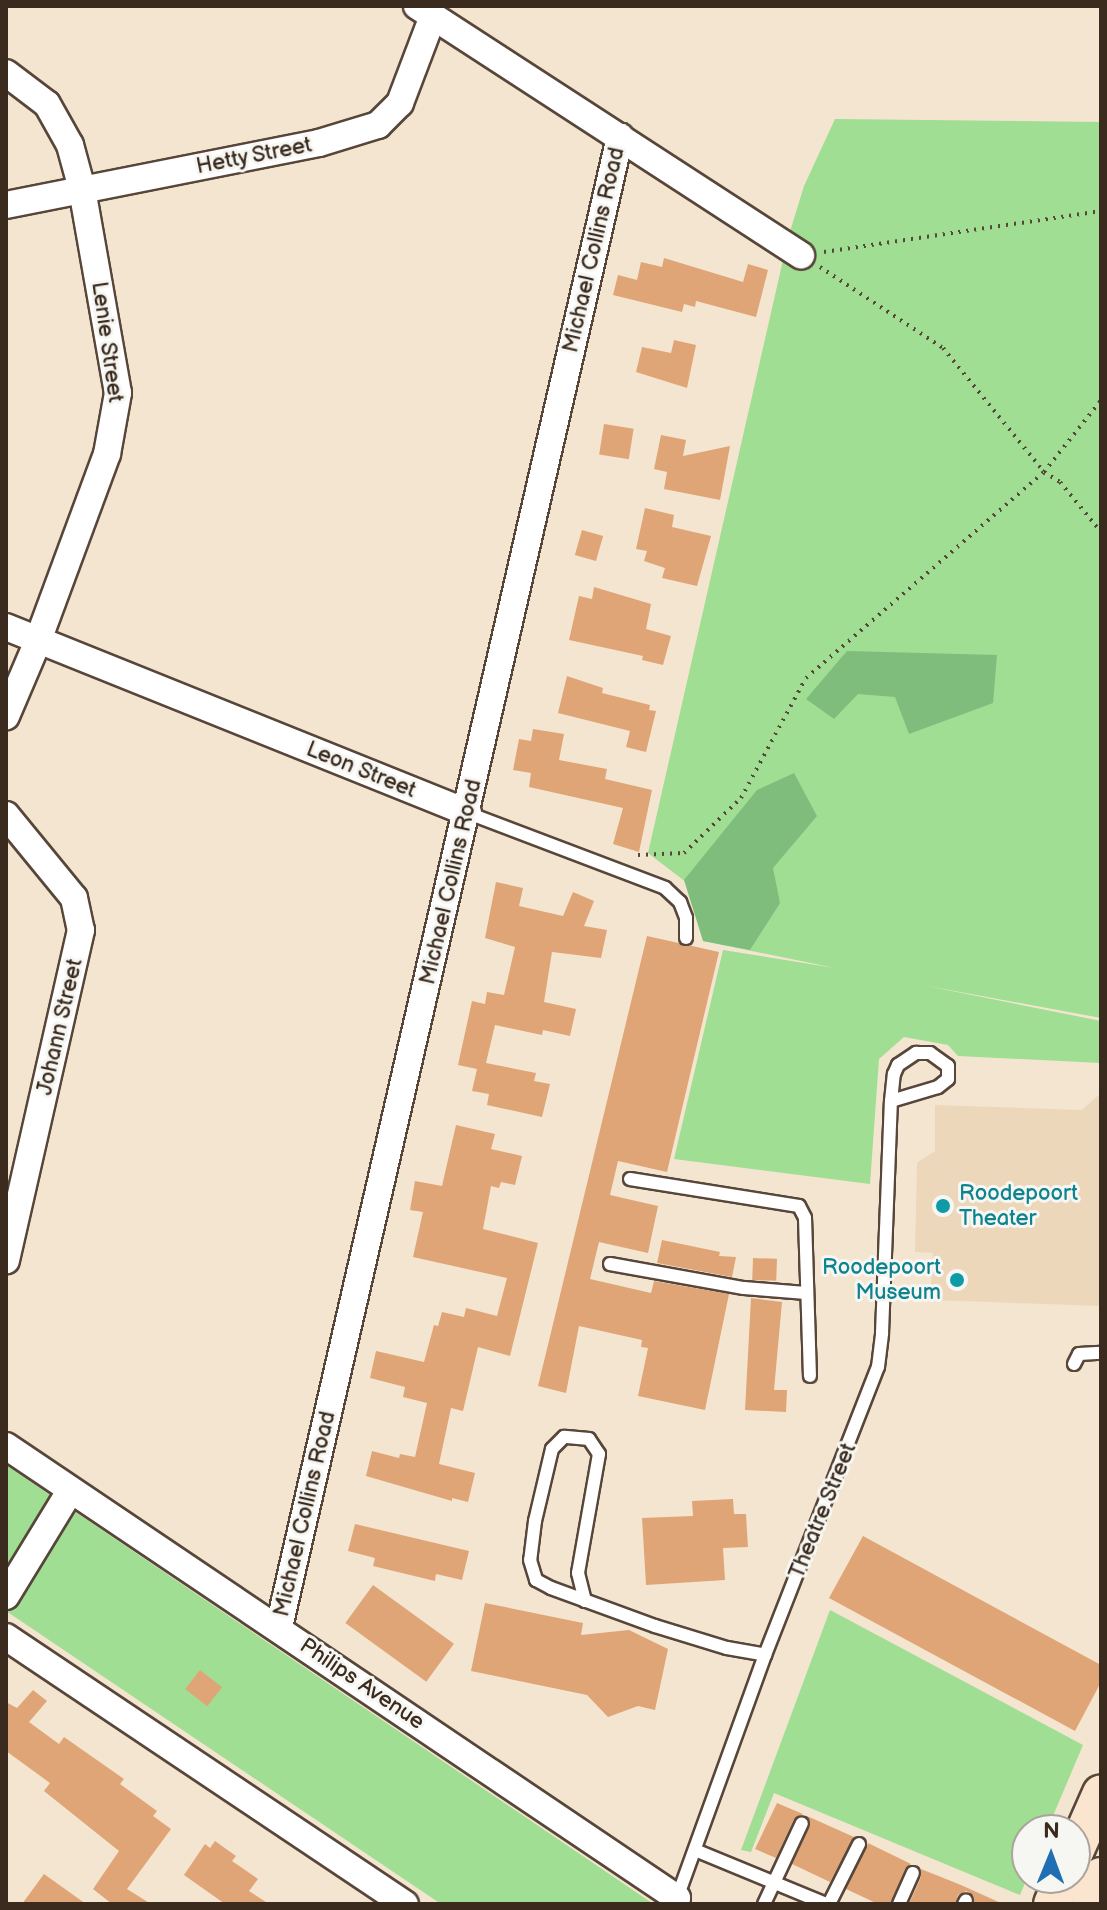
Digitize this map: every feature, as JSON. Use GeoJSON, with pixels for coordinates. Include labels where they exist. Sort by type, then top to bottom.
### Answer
{"type":"FeatureCollection","features":[{"type":"Feature","properties":{"kind":"main road"},"geometry":{"type":"LineString","coordinates":[[1091,1816],[1101,1793]]}},
{"type":"Feature","properties":{"kind":"main road"},"geometry":{"type":"LineString","coordinates":[[1090,1904],[1101,1876]]}},
{"type":"Feature","properties":{"kind":"street"},"geometry":{"type":"LineString","coordinates":[[425,11],[801,255]]}},
{"type":"Feature","properties":{"kind":"street","name":"Hetty Street"},"geometry":{"type":"LineString","coordinates":[[6,205],[319,143],[378,125],[400,103],[425,11]]}},
{"type":"Feature","properties":{"kind":"street","name":"Lenie Street"},"geometry":{"type":"LineString","coordinates":[[6,73],[34,92],[56,117],[70,145],[82,189],[116,377],[118,407],[107,454],[38,641],[6,716]]}},
{"type":"Feature","properties":{"kind":"street","name":"Michael Collins Road"},"geometry":{"type":"LineString","coordinates":[[279,1627],[468,813],[620,137]]}},
{"type":"Feature","properties":{"kind":"street","name":"Leon Street"},"geometry":{"type":"LineString","coordinates":[[6,627],[468,813]]}},
{"type":"Feature","properties":{"kind":"street","name":"Johann Street"},"geometry":{"type":"LineString","coordinates":[[6,815],[74,898],[81,930],[6,1261]]}},
{"type":"Feature","properties":{"kind":"street","name":"Philips Avenue"},"geometry":{"type":"LineString","coordinates":[[6,1446],[279,1627],[676,1901]]}},
{"type":"Feature","properties":{"kind":"street"},"geometry":{"type":"LineString","coordinates":[[6,1596],[70,1491]]}},
{"type":"Feature","properties":{"kind":"street"},"geometry":{"type":"LineString","coordinates":[[6,1637],[405,1904]]}},
{"type":"Feature","properties":{"kind":"lane","name":"Leon Street"},"geometry":{"type":"LineString","coordinates":[[468,813],[665,888],[680,902],[686,918],[686,938]]}},
{"type":"Feature","properties":{"kind":"lane","name":"Theatre Street"},"geometry":{"type":"LineString","coordinates":[[676,1901],[765,1655],[878,1367],[891,1101],[896,1069],[909,1056],[930,1053],[948,1066],[948,1079],[938,1087],[891,1101]]}},
{"type":"Feature","properties":{"kind":"lane"},"geometry":{"type":"LineString","coordinates":[[630,1179],[799,1206],[805,1218],[810,1376]]}},
{"type":"Feature","properties":{"kind":"lane"},"geometry":{"type":"LineString","coordinates":[[610,1264],[744,1288],[806,1293]]}},
{"type":"Feature","properties":{"kind":"lane"},"geometry":{"type":"LineString","coordinates":[[1074,1364],[1079,1354],[1101,1353]]}},
{"type":"Feature","properties":{"kind":"lane"},"geometry":{"type":"LineString","coordinates":[[585,1601],[578,1573],[599,1454],[589,1439],[564,1437],[552,1449],[530,1560],[536,1580],[585,1601],[727,1648],[765,1655]]}},
{"type":"Feature","properties":{"kind":"lane"},"geometry":{"type":"LineString","coordinates":[[764,1904],[802,1823]]}},
{"type":"Feature","properties":{"kind":"lane"},"geometry":{"type":"LineString","coordinates":[[695,1850],[828,1904],[859,1844]]}},
{"type":"Feature","properties":{"kind":"lane"},"geometry":{"type":"LineString","coordinates":[[899,1904],[913,1873]]}},
{"type":"Feature","properties":{"kind":"path"},"geometry":{"type":"LineString","coordinates":[[801,255],[1101,211]]}},
{"type":"Feature","properties":{"kind":"path"},"geometry":{"type":"LineString","coordinates":[[801,255],[943,348],[1044,472],[1060,482],[1101,532]]}},
{"type":"Feature","properties":{"kind":"path"},"geometry":{"type":"LineString","coordinates":[[638,855],[684,853],[741,798],[806,678],[1044,472],[1101,400]]}},
{"type":"Feature","properties":{"kind":"shaded area"},"geometry":{"type":"Polygon","coordinates":[[[1101,1093],[1101,1306],[930,1300],[933,1253],[915,1252],[917,1163],[935,1151],[935,1105],[1082,1110],[1101,1093]]]}},
{"type":"Feature","properties":{"kind":"green space"},"geometry":{"type":"Polygon","coordinates":[[[835,119],[1101,122],[1101,1018],[922,985],[1101,1021],[1101,1063],[958,1056],[948,1045],[904,1037],[879,1059],[870,1184],[674,1159],[723,950],[835,968],[703,941],[704,912],[695,889],[648,853],[788,238],[804,186],[835,119]]]}},
{"type":"Feature","properties":{"kind":"green space"},"geometry":{"type":"Polygon","coordinates":[[[847,651],[997,655],[993,703],[909,734],[895,697],[858,694],[834,719],[806,699],[847,651]]]}},
{"type":"Feature","properties":{"kind":"green space"},"geometry":{"type":"Polygon","coordinates":[[[794,773],[817,816],[773,868],[780,903],[750,950],[703,941],[684,880],[757,790],[794,773]]]}},
{"type":"Feature","properties":{"kind":"green space"},"geometry":{"type":"Polygon","coordinates":[[[6,1465],[652,1904],[441,1904],[6,1611],[6,1465]]]}},
{"type":"Feature","properties":{"kind":"green space"},"geometry":{"type":"Polygon","coordinates":[[[830,1610],[1083,1745],[1054,1814],[1011,1814],[1011,1891],[774,1793],[751,1852],[741,1850],[830,1610]]]}},
{"type":"Feature","properties":{"kind":"building"},"geometry":{"type":"Polygon","coordinates":[[[664,258],[743,282],[748,264],[768,270],[756,317],[696,301],[695,307],[684,304],[682,312],[613,295],[618,275],[637,280],[641,262],[662,267],[664,258]]]}},
{"type":"Feature","properties":{"kind":"building"},"geometry":{"type":"Polygon","coordinates":[[[674,340],[696,345],[687,388],[636,372],[642,347],[671,353],[674,340]]]}},
{"type":"Feature","properties":{"kind":"building"},"geometry":{"type":"Polygon","coordinates":[[[604,424],[634,429],[629,459],[599,455],[604,424]]]}},
{"type":"Feature","properties":{"kind":"building"},"geometry":{"type":"Polygon","coordinates":[[[661,435],[686,440],[683,456],[730,446],[720,500],[664,489],[667,472],[654,469],[661,435]]]}},
{"type":"Feature","properties":{"kind":"building"},"geometry":{"type":"Polygon","coordinates":[[[645,508],[674,515],[672,527],[711,536],[697,586],[662,578],[665,568],[644,561],[647,551],[636,549],[645,508]]]}},
{"type":"Feature","properties":{"kind":"building"},"geometry":{"type":"Polygon","coordinates":[[[582,530],[603,536],[596,561],[575,555],[582,530]]]}},
{"type":"Feature","properties":{"kind":"building"},"geometry":{"type":"Polygon","coordinates":[[[594,587],[651,604],[646,629],[671,636],[663,665],[642,660],[643,656],[569,640],[579,596],[592,599],[594,587]]]}},
{"type":"Feature","properties":{"kind":"building"},"geometry":{"type":"Polygon","coordinates":[[[567,676],[603,688],[602,693],[650,705],[649,710],[656,711],[646,752],[626,747],[630,731],[558,713],[567,676]]]}},
{"type":"Feature","properties":{"kind":"building"},"geometry":{"type":"Polygon","coordinates":[[[533,729],[564,734],[559,760],[607,769],[605,779],[652,790],[639,852],[613,844],[623,808],[529,787],[531,773],[513,770],[519,739],[531,741],[533,729]]]}},
{"type":"Feature","properties":{"kind":"building"},"geometry":{"type":"Polygon","coordinates":[[[496,882],[523,888],[519,906],[563,916],[573,892],[594,901],[584,926],[607,930],[601,958],[552,952],[544,1002],[576,1009],[570,1036],[543,1030],[542,1035],[495,1025],[486,1063],[536,1073],[534,1081],[550,1084],[542,1117],[487,1105],[489,1094],[472,1091],[477,1069],[458,1065],[472,1001],[485,1004],[487,992],[504,995],[515,947],[485,938],[496,882]]]}},
{"type":"Feature","properties":{"kind":"building"},"geometry":{"type":"Polygon","coordinates":[[[647,936],[719,952],[667,1172],[618,1161],[610,1195],[658,1206],[648,1253],[599,1242],[590,1279],[651,1293],[654,1281],[729,1294],[705,1410],[638,1396],[648,1348],[641,1347],[642,1340],[579,1326],[566,1393],[538,1386],[647,936]]]}},
{"type":"Feature","properties":{"kind":"building"},"geometry":{"type":"Polygon","coordinates":[[[456,1125],[495,1134],[491,1149],[522,1156],[515,1185],[501,1182],[499,1188],[491,1186],[483,1229],[538,1243],[510,1356],[478,1347],[463,1411],[451,1408],[439,1464],[475,1473],[468,1502],[452,1498],[452,1501],[366,1476],[372,1451],[399,1458],[400,1454],[415,1457],[427,1403],[403,1397],[405,1387],[370,1378],[376,1351],[424,1362],[434,1325],[438,1326],[442,1312],[464,1317],[466,1308],[497,1316],[507,1278],[413,1257],[423,1212],[410,1210],[415,1181],[442,1186],[456,1125]]]}},
{"type":"Feature","properties":{"kind":"building"},"geometry":{"type":"Polygon","coordinates":[[[662,1240],[720,1252],[719,1256],[736,1257],[732,1277],[657,1263],[662,1240]]]}},
{"type":"Feature","properties":{"kind":"building"},"geometry":{"type":"Polygon","coordinates":[[[753,1258],[777,1259],[776,1281],[752,1280],[753,1258]]]}},
{"type":"Feature","properties":{"kind":"building"},"geometry":{"type":"Polygon","coordinates":[[[751,1298],[782,1302],[774,1390],[787,1390],[786,1412],[745,1410],[751,1298]]]}},
{"type":"Feature","properties":{"kind":"building"},"geometry":{"type":"Polygon","coordinates":[[[733,1499],[734,1514],[746,1514],[748,1547],[723,1548],[725,1580],[646,1585],[642,1518],[693,1516],[692,1501],[733,1499]]]}},
{"type":"Feature","properties":{"kind":"building"},"geometry":{"type":"Polygon","coordinates":[[[355,1524],[469,1551],[462,1580],[436,1574],[435,1581],[373,1566],[375,1558],[348,1551],[355,1524]]]}},
{"type":"Feature","properties":{"kind":"building"},"geometry":{"type":"Polygon","coordinates":[[[863,1536],[1101,1665],[1101,1682],[1075,1731],[829,1598],[863,1536]]]}},
{"type":"Feature","properties":{"kind":"building"},"geometry":{"type":"Polygon","coordinates":[[[373,1585],[454,1644],[426,1682],[345,1623],[373,1585]]]}},
{"type":"Feature","properties":{"kind":"building"},"geometry":{"type":"Polygon","coordinates":[[[485,1603],[583,1623],[581,1635],[629,1630],[668,1649],[655,1710],[638,1706],[608,1717],[587,1695],[471,1671],[485,1603]]]}},
{"type":"Feature","properties":{"kind":"building"},"geometry":{"type":"Polygon","coordinates":[[[200,1670],[222,1687],[207,1706],[185,1689],[200,1670]]]}},
{"type":"Feature","properties":{"kind":"building"},"geometry":{"type":"Polygon","coordinates":[[[33,1690],[47,1701],[29,1722],[59,1744],[64,1737],[124,1779],[120,1784],[157,1811],[153,1816],[171,1829],[127,1889],[151,1904],[112,1904],[93,1889],[119,1851],[44,1791],[50,1783],[6,1751],[6,1702],[17,1708],[33,1690]]]}},
{"type":"Feature","properties":{"kind":"building"},"geometry":{"type":"Polygon","coordinates":[[[777,1803],[803,1814],[794,1819],[776,1858],[755,1849],[777,1803]]]}},
{"type":"Feature","properties":{"kind":"building"},"geometry":{"type":"Polygon","coordinates":[[[807,1816],[854,1837],[830,1882],[792,1864],[810,1826],[807,1816]]]}},
{"type":"Feature","properties":{"kind":"building"},"geometry":{"type":"Polygon","coordinates":[[[215,1841],[236,1856],[232,1861],[258,1879],[249,1891],[269,1904],[225,1904],[184,1875],[205,1844],[210,1848],[215,1841]]]}},
{"type":"Feature","properties":{"kind":"building"},"geometry":{"type":"Polygon","coordinates":[[[868,1843],[911,1864],[905,1869],[890,1904],[878,1904],[846,1889],[868,1843]]]}},
{"type":"Feature","properties":{"kind":"building"},"geometry":{"type":"Polygon","coordinates":[[[921,1869],[1003,1904],[974,1904],[974,1896],[966,1891],[958,1895],[955,1904],[909,1904],[921,1877],[921,1869]]]}},
{"type":"Feature","properties":{"kind":"building"},"geometry":{"type":"Polygon","coordinates":[[[44,1874],[86,1904],[22,1904],[44,1874]]]}},
{"type":"Feature","properties":{"kind":"place","name":"Roodepoort Theater"},"geometry":{"type":"Point","coordinates":[943,1206]}},
{"type":"Feature","properties":{"kind":"place","name":"Roodepoort Museum"},"geometry":{"type":"Point","coordinates":[957,1280]}}]}
